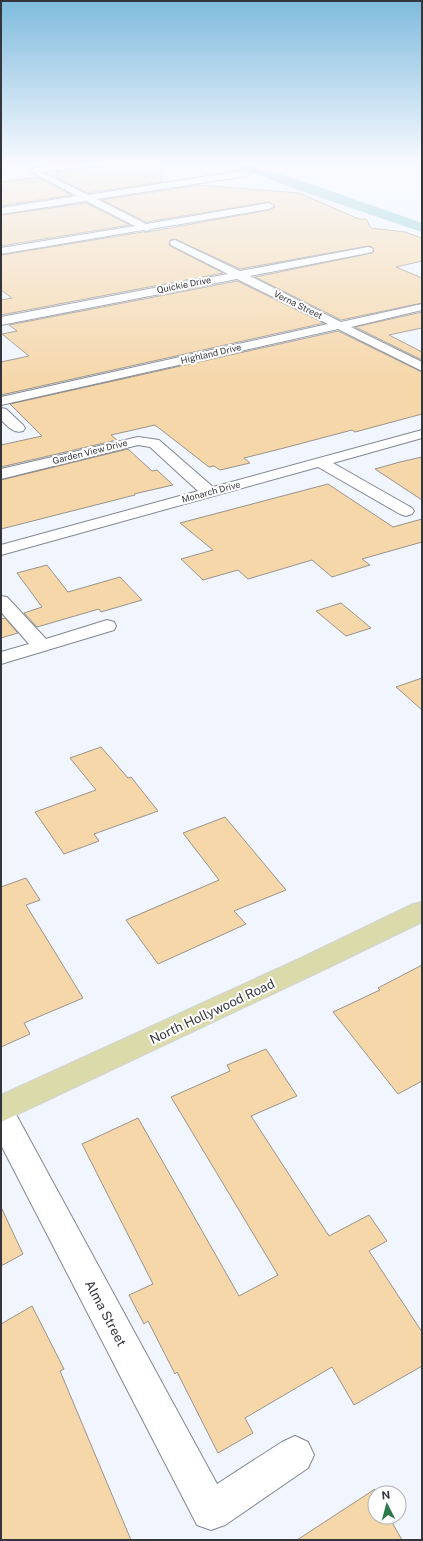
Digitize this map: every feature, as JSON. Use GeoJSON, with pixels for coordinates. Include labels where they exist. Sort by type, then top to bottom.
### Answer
{"type":"FeatureCollection","features":[{"type":"Feature","properties":{"kind":"main road","name":"North Hollywood Road"},"geometry":{"type":"LineString","coordinates":[[1,1109],[422,911]]}},
{"type":"Feature","properties":{"kind":"street"},"geometry":{"type":"LineString","coordinates":[[1,251],[85,237]]}},
{"type":"Feature","properties":{"kind":"street","name":"Verna Street"},"geometry":{"type":"LineString","coordinates":[[175,243],[422,367]]}},
{"type":"Feature","properties":{"kind":"street","name":"Quickie Drive"},"geometry":{"type":"LineString","coordinates":[[1,321],[368,250]]}},
{"type":"Feature","properties":{"kind":"street","name":"Highland Drive"},"geometry":{"type":"LineString","coordinates":[[1,401],[422,307]]}},
{"type":"Feature","properties":{"kind":"street"},"geometry":{"type":"LineString","coordinates":[[1,412],[18,428]]}},
{"type":"Feature","properties":{"kind":"street","name":"Monarch Drive"},"geometry":{"type":"LineString","coordinates":[[1,550],[422,434]]}},
{"type":"Feature","properties":{"kind":"street","name":"Garden View Drive"},"geometry":{"type":"LineString","coordinates":[[1,474],[130,442],[148,441],[154,443],[209,492]]}},
{"type":"Feature","properties":{"kind":"street"},"geometry":{"type":"LineString","coordinates":[[320,462],[406,511]]}},
{"type":"Feature","properties":{"kind":"street"},"geometry":{"type":"LineString","coordinates":[[1,601],[42,646]]}},
{"type":"Feature","properties":{"kind":"street"},"geometry":{"type":"LineString","coordinates":[[1,658],[107,626]]}},
{"type":"Feature","properties":{"kind":"street","name":"Alma Street"},"geometry":{"type":"LineString","coordinates":[[1,1116],[211,1511],[295,1455]]}},
{"type":"Feature","properties":{"kind":"building"},"geometry":{"type":"Polygon","coordinates":[[[1,237],[57,237],[1,246],[1,237]]]}},
{"type":"Feature","properties":{"kind":"building"},"geometry":{"type":"Polygon","coordinates":[[[113,237],[419,237],[422,238],[422,261],[396,267],[422,278],[422,303],[341,320],[255,277],[372,253],[374,251],[372,247],[368,246],[240,269],[175,239],[170,240],[170,246],[223,273],[1,315],[1,300],[12,298],[1,290],[1,255],[113,237]]]}},
{"type":"Feature","properties":{"kind":"building"},"geometry":{"type":"Polygon","coordinates":[[[237,281],[324,323],[1,395],[1,362],[29,356],[2,334],[17,331],[9,325],[237,281]]]}},
{"type":"Feature","properties":{"kind":"building"},"geometry":{"type":"Polygon","coordinates":[[[422,312],[422,328],[389,335],[422,352],[422,360],[355,327],[422,312]]]}},
{"type":"Feature","properties":{"kind":"building"},"geometry":{"type":"Polygon","coordinates":[[[338,331],[422,372],[422,414],[355,432],[352,430],[244,458],[250,463],[220,470],[214,466],[209,467],[155,425],[111,435],[117,440],[1,467],[1,445],[42,436],[10,404],[338,331]]]}},
{"type":"Feature","properties":{"kind":"building"},"geometry":{"type":"Polygon","coordinates":[[[128,449],[152,471],[157,470],[173,485],[1,529],[1,480],[128,449]]]}},
{"type":"Feature","properties":{"kind":"building"},"geometry":{"type":"Polygon","coordinates":[[[422,457],[422,500],[375,469],[400,462],[422,457]]]}},
{"type":"Feature","properties":{"kind":"building"},"geometry":{"type":"Polygon","coordinates":[[[328,484],[393,527],[422,519],[422,542],[362,559],[370,565],[332,577],[312,560],[248,579],[238,570],[203,580],[181,559],[213,550],[180,523],[328,484]]]}},
{"type":"Feature","properties":{"kind":"building"},"geometry":{"type":"Polygon","coordinates":[[[47,565],[68,592],[120,577],[142,600],[101,612],[99,609],[37,627],[24,613],[42,607],[17,573],[47,565]]]}},
{"type":"Feature","properties":{"kind":"building"},"geometry":{"type":"Polygon","coordinates":[[[341,603],[371,628],[346,636],[316,611],[341,603]]]}},
{"type":"Feature","properties":{"kind":"building"},"geometry":{"type":"Polygon","coordinates":[[[5,618],[18,633],[1,638],[1,619],[5,618]]]}},
{"type":"Feature","properties":{"kind":"building"},"geometry":{"type":"Polygon","coordinates":[[[422,678],[422,710],[396,687],[422,678]]]}},
{"type":"Feature","properties":{"kind":"building"},"geometry":{"type":"Polygon","coordinates":[[[101,747],[128,778],[131,777],[158,811],[94,834],[99,841],[64,854],[35,812],[96,790],[70,758],[101,747]]]}},
{"type":"Feature","properties":{"kind":"building"},"geometry":{"type":"Polygon","coordinates":[[[225,817],[286,890],[234,911],[246,924],[158,964],[126,920],[219,880],[183,833],[225,817]]]}},
{"type":"Feature","properties":{"kind":"building"},"geometry":{"type":"Polygon","coordinates":[[[26,878],[40,900],[26,905],[83,998],[24,1023],[30,1034],[1,1047],[1,887],[26,878]]]}},
{"type":"Feature","properties":{"kind":"building"},"geometry":{"type":"Polygon","coordinates":[[[422,965],[422,1081],[398,1094],[333,1012],[380,990],[378,988],[422,965]]]}},
{"type":"Feature","properties":{"kind":"building"},"geometry":{"type":"Polygon","coordinates":[[[266,1049],[297,1096],[251,1116],[329,1236],[369,1215],[387,1241],[369,1251],[422,1332],[422,1366],[354,1405],[332,1367],[245,1418],[253,1433],[218,1453],[177,1372],[175,1374],[148,1321],[144,1324],[129,1295],[153,1284],[82,1144],[138,1118],[239,1296],[278,1275],[171,1097],[230,1071],[227,1065],[266,1049]]]}},
{"type":"Feature","properties":{"kind":"building"},"geometry":{"type":"Polygon","coordinates":[[[1,1207],[23,1254],[1,1266],[1,1207]]]}},
{"type":"Feature","properties":{"kind":"building"},"geometry":{"type":"Polygon","coordinates":[[[32,1306],[64,1369],[60,1371],[131,1540],[1,1540],[1,1324],[32,1306]]]}},
{"type":"Feature","properties":{"kind":"building"},"geometry":{"type":"Polygon","coordinates":[[[367,1494],[367,1525],[394,1525],[402,1540],[297,1540],[367,1494]]]}}]}
